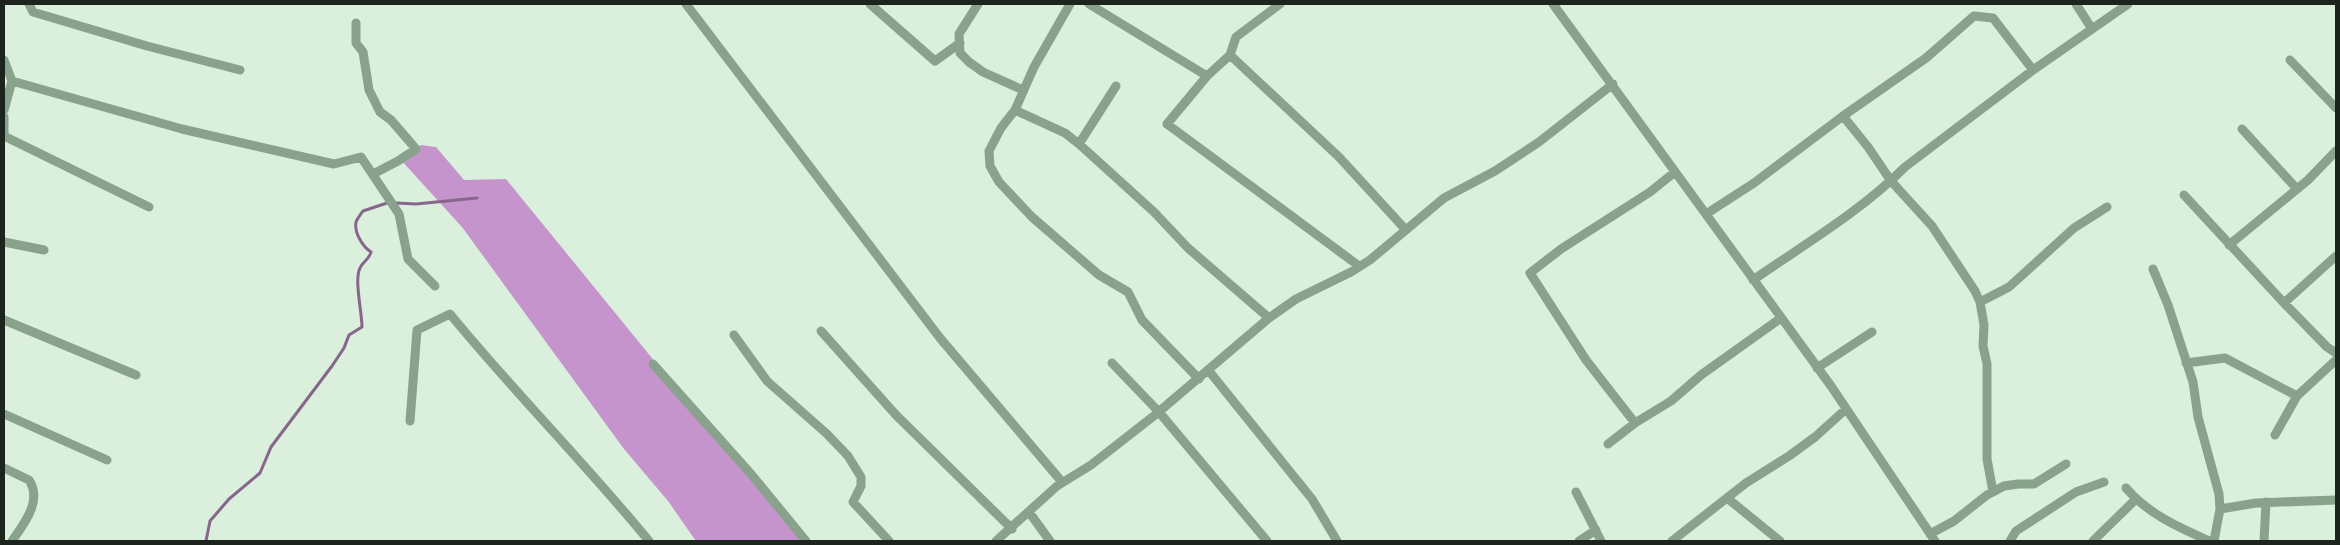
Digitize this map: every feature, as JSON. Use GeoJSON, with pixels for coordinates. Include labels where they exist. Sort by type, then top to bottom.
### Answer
{"type":"FeatureCollection","features":[{"type":"Feature","properties":{"kind":"street"},"geometry":{"type":"LineString","coordinates":[[29,4],[33,12],[74,25],[240,70]]}},
{"type":"Feature","properties":{"kind":"street"},"geometry":{"type":"LineString","coordinates":[[686,4],[940,338],[1062,482]]}},
{"type":"Feature","properties":{"kind":"street"},"geometry":{"type":"LineString","coordinates":[[870,4],[935,61],[960,43]]}},
{"type":"Feature","properties":{"kind":"street"},"geometry":{"type":"LineString","coordinates":[[978,4],[959,34],[960,53],[983,72],[1023,90]]}},
{"type":"Feature","properties":{"kind":"street"},"geometry":{"type":"LineString","coordinates":[[1070,4],[1023,90],[1016,110],[1001,128],[989,151],[990,166],[999,182],[1032,217],[1099,276],[1128,292],[1142,320],[1199,379]]}},
{"type":"Feature","properties":{"kind":"street"},"geometry":{"type":"LineString","coordinates":[[1089,4],[1207,76]]}},
{"type":"Feature","properties":{"kind":"street"},"geometry":{"type":"LineString","coordinates":[[1280,4],[1236,37],[1230,55],[1207,76],[1167,124],[1359,266]]}},
{"type":"Feature","properties":{"kind":"street"},"geometry":{"type":"LineString","coordinates":[[1553,4],[1782,318],[1846,409],[1932,538],[1993,492],[2004,486],[2034,484],[2066,464]]}},
{"type":"Feature","properties":{"kind":"street"},"geometry":{"type":"LineString","coordinates":[[2076,4],[2092,29]]}},
{"type":"Feature","properties":{"kind":"street"},"geometry":{"type":"LineString","coordinates":[[1753,280],[1828,230],[1891,181],[1905,167],[2033,70],[2128,4]]}},
{"type":"Feature","properties":{"kind":"street"},"geometry":{"type":"LineString","coordinates":[[1706,214],[1754,183],[1843,116],[1926,58],[1974,16],[1993,18],[2033,70]]}},
{"type":"Feature","properties":{"kind":"street"},"geometry":{"type":"LineString","coordinates":[[356,22],[356,43],[363,52],[369,90],[380,112],[391,120],[416,149],[398,162],[373,174]]}},
{"type":"Feature","properties":{"kind":"street"},"geometry":{"type":"LineString","coordinates":[[1230,55],[1339,157],[1405,229]]}},
{"type":"Feature","properties":{"kind":"street"},"geometry":{"type":"LineString","coordinates":[[4,60],[12,81],[4,110]]}},
{"type":"Feature","properties":{"kind":"street"},"geometry":{"type":"LineString","coordinates":[[2290,60],[2336,108]]}},
{"type":"Feature","properties":{"kind":"street"},"geometry":{"type":"LineString","coordinates":[[12,81],[182,129],[334,164],[361,157],[399,214],[408,259],[435,286]]}},
{"type":"Feature","properties":{"kind":"street"},"geometry":{"type":"LineString","coordinates":[[996,541],[1012,529],[1038,501],[1062,482],[1091,465],[1159,412],[1269,318],[1296,299],[1350,272],[1387,247],[1405,229],[1444,198],[1495,171],[1539,142],[1613,84]]}},
{"type":"Feature","properties":{"kind":"street"},"geometry":{"type":"LineString","coordinates":[[1079,144],[1116,86]]}},
{"type":"Feature","properties":{"kind":"street"},"geometry":{"type":"LineString","coordinates":[[1016,110],[1065,133],[1079,144],[1154,212],[1188,248],[1269,318]]}},
{"type":"Feature","properties":{"kind":"street"},"geometry":{"type":"LineString","coordinates":[[1843,116],[1868,147],[1891,181],[1932,226],[1975,291],[1980,302],[1984,325],[1983,346],[1987,364],[1986,459],[1993,492]]}},
{"type":"Feature","properties":{"kind":"street"},"geometry":{"type":"LineString","coordinates":[[4,117],[4,136],[149,207]]}},
{"type":"Feature","properties":{"kind":"street"},"geometry":{"type":"LineString","coordinates":[[2242,130],[2297,189]]}},
{"type":"Feature","properties":{"kind":"street"},"geometry":{"type":"LineString","coordinates":[[2229,245],[2297,189],[2336,151]]}},
{"type":"Feature","properties":{"kind":"street"},"geometry":{"type":"LineString","coordinates":[[1634,423],[1586,360],[1530,274],[1561,248],[1650,192],[1675,172]]}},
{"type":"Feature","properties":{"kind":"street"},"geometry":{"type":"LineString","coordinates":[[2184,195],[2284,303],[2327,347],[2336,353]]}},
{"type":"Feature","properties":{"kind":"street"},"geometry":{"type":"LineString","coordinates":[[1980,302],[2009,287],[2074,228],[2107,207]]}},
{"type":"Feature","properties":{"kind":"street"},"geometry":{"type":"LineString","coordinates":[[4,242],[44,250]]}},
{"type":"Feature","properties":{"kind":"street"},"geometry":{"type":"LineString","coordinates":[[2284,303],[2336,256]]}},
{"type":"Feature","properties":{"kind":"street"},"geometry":{"type":"LineString","coordinates":[[2153,269],[2168,305],[2192,382],[2198,417],[2216,485],[2220,509],[2214,541]]}},
{"type":"Feature","properties":{"kind":"street"},"geometry":{"type":"LineString","coordinates":[[410,421],[417,330],[450,314],[528,406],[616,501],[649,541]]}},
{"type":"Feature","properties":{"kind":"street"},"geometry":{"type":"LineString","coordinates":[[1608,444],[1634,423],[1671,401],[1701,375],[1782,318]]}},
{"type":"Feature","properties":{"kind":"street"},"geometry":{"type":"LineString","coordinates":[[4,320],[136,375]]}},
{"type":"Feature","properties":{"kind":"street"},"geometry":{"type":"LineString","coordinates":[[822,331],[896,415],[1012,529]]}},
{"type":"Feature","properties":{"kind":"street"},"geometry":{"type":"LineString","coordinates":[[1817,368],[1872,332]]}},
{"type":"Feature","properties":{"kind":"street"},"geometry":{"type":"LineString","coordinates":[[734,335],[767,381],[828,434],[848,456],[861,477],[861,486],[853,502],[889,541]]}},
{"type":"Feature","properties":{"kind":"street"},"geometry":{"type":"LineString","coordinates":[[2186,363],[2224,358],[2297,396]]}},
{"type":"Feature","properties":{"kind":"street"},"geometry":{"type":"LineString","coordinates":[[2275,435],[2297,396],[2336,360]]}},
{"type":"Feature","properties":{"kind":"street"},"geometry":{"type":"LineString","coordinates":[[1112,363],[1159,412],[1267,541]]}},
{"type":"Feature","properties":{"kind":"street"},"geometry":{"type":"LineString","coordinates":[[653,364],[751,474],[806,541]]}},
{"type":"Feature","properties":{"kind":"street"},"geometry":{"type":"LineString","coordinates":[[1209,370],[1312,499],[1337,541]]}},
{"type":"Feature","properties":{"kind":"street"},"geometry":{"type":"LineString","coordinates":[[1672,541],[1727,498],[1789,456],[1846,409]]}},
{"type":"Feature","properties":{"kind":"street"},"geometry":{"type":"LineString","coordinates":[[4,414],[107,460]]}},
{"type":"Feature","properties":{"kind":"street"},"geometry":{"type":"LineString","coordinates":[[4,468],[29,480],[33,491],[28,518],[12,541]]}},
{"type":"Feature","properties":{"kind":"street"},"geometry":{"type":"LineString","coordinates":[[2010,541],[2016,531],[2076,492],[2104,482]]}},
{"type":"Feature","properties":{"kind":"street"},"geometry":{"type":"LineString","coordinates":[[2126,488],[2136,500],[2156,515],[2209,541]]}},
{"type":"Feature","properties":{"kind":"street"},"geometry":{"type":"LineString","coordinates":[[1576,492],[1601,541]]}},
{"type":"Feature","properties":{"kind":"street"},"geometry":{"type":"LineString","coordinates":[[1727,498],[1780,541]]}},
{"type":"Feature","properties":{"kind":"street"},"geometry":{"type":"LineString","coordinates":[[2094,541],[2136,500]]}},
{"type":"Feature","properties":{"kind":"street"},"geometry":{"type":"LineString","coordinates":[[2220,509],[2266,502],[2336,500]]}},
{"type":"Feature","properties":{"kind":"street"},"geometry":{"type":"LineString","coordinates":[[2264,541],[2266,502]]}},
{"type":"Feature","properties":{"kind":"street"},"geometry":{"type":"LineString","coordinates":[[1029,512],[1050,541]]}},
{"type":"Feature","properties":{"kind":"street"},"geometry":{"type":"LineString","coordinates":[[1579,541],[1596,530]]}},
{"type":"Feature","properties":{"kind":"shaded area"},"geometry":{"type":"Polygon","coordinates":[[[421,145],[436,147],[464,180],[506,179],[801,541],[696,541],[668,501],[624,449],[462,227],[401,160],[421,145]]]}},
{"type":"Feature","properties":{"kind":"waterway"},"geometry":{"type":"LineString","coordinates":[[396,203],[416,204],[477,198]]}},
{"type":"Feature","properties":{"kind":"waterway"},"geometry":{"type":"LineString","coordinates":[[206,541],[210,521],[229,499],[260,473],[271,447],[332,366],[344,348],[349,335],[362,327],[358,273],[371,252],[360,239],[356,231],[356,222],[363,211],[387,203]]}}]}
